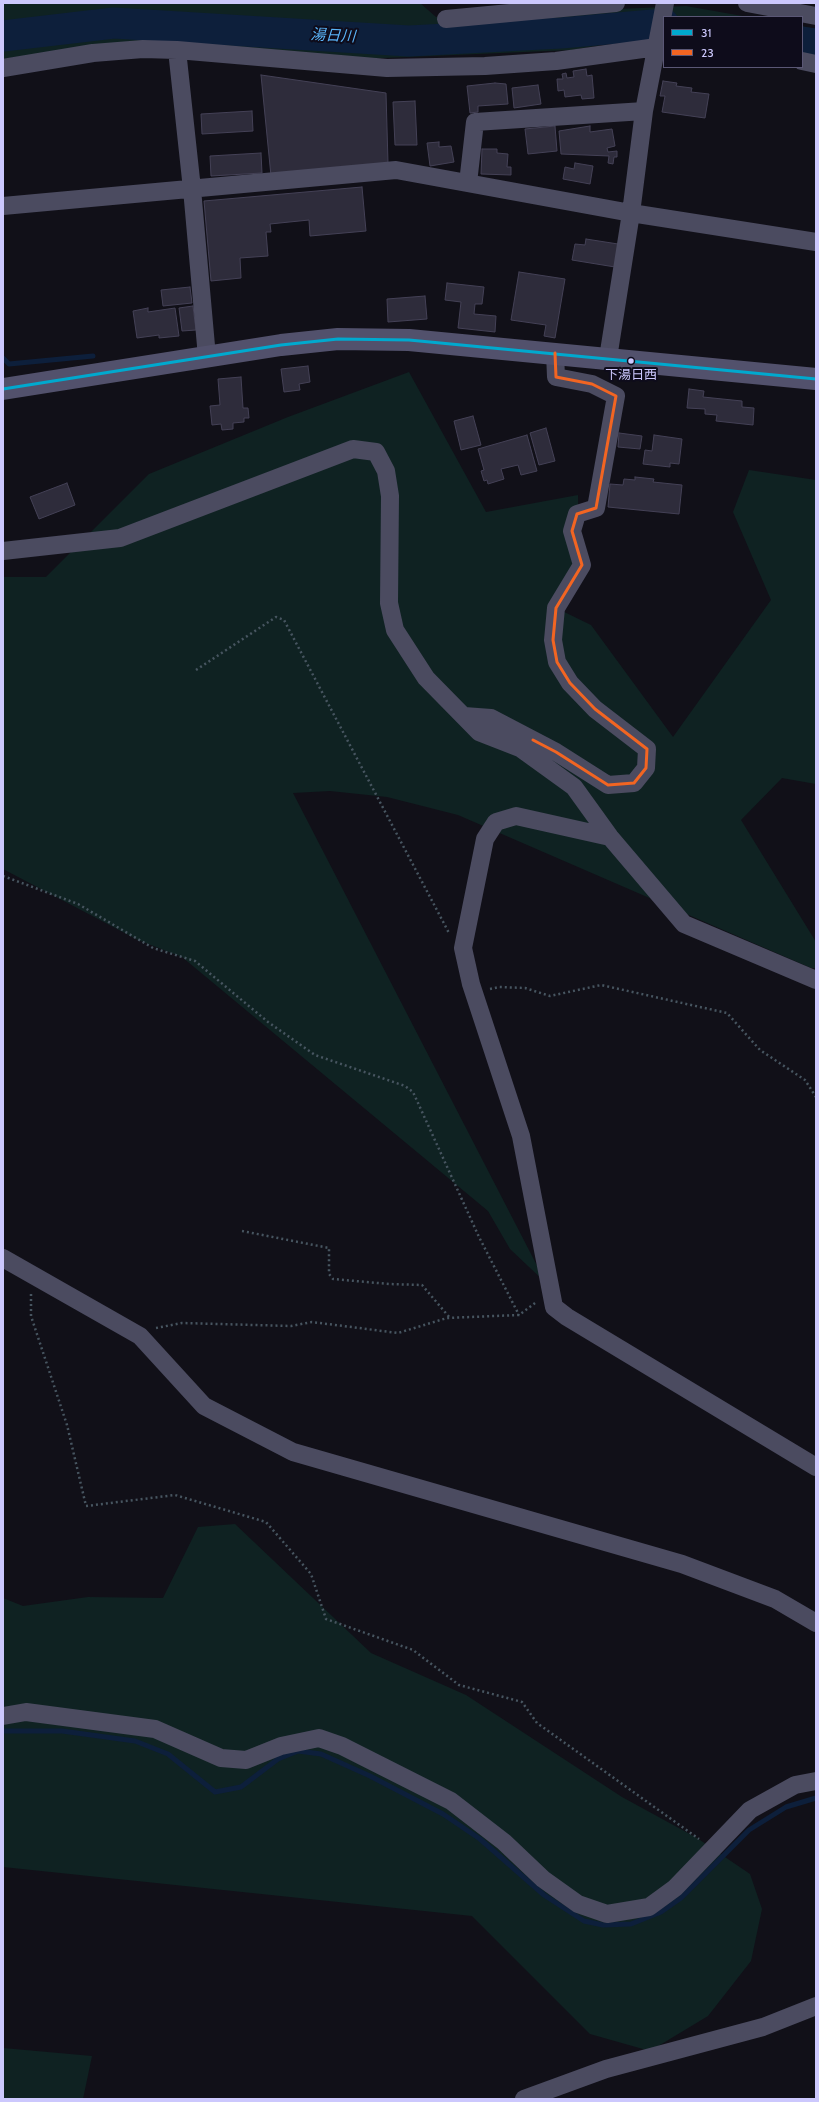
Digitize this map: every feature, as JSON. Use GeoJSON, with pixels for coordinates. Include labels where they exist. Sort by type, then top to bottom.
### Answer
{"type":"FeatureCollection","features":[{"type":"Feature","properties":{"kind":"main road"},"geometry":{"type":"LineString","coordinates":[[3,389],[207,358],[281,345],[338,339],[409,340],[816,379]]}},
{"type":"Feature","properties":{"kind":"street"},"geometry":{"type":"LineString","coordinates":[[446,19],[616,3]]}},
{"type":"Feature","properties":{"kind":"street"},"geometry":{"type":"LineString","coordinates":[[664,16],[665,3]]}},
{"type":"Feature","properties":{"kind":"street"},"geometry":{"type":"LineString","coordinates":[[747,3],[816,16]]}},
{"type":"Feature","properties":{"kind":"street"},"geometry":{"type":"LineString","coordinates":[[608,358],[631,213],[644,111],[661,46],[663,24]]}},
{"type":"Feature","properties":{"kind":"street"},"geometry":{"type":"LineString","coordinates":[[3,68],[93,53],[143,49],[177,50],[387,68],[485,66],[556,61],[661,46]]}},
{"type":"Feature","properties":{"kind":"street"},"geometry":{"type":"LineString","coordinates":[[177,50],[192,189],[207,358]]}},
{"type":"Feature","properties":{"kind":"street"},"geometry":{"type":"LineString","coordinates":[[803,61],[816,64]]}},
{"type":"Feature","properties":{"kind":"street"},"geometry":{"type":"LineString","coordinates":[[468,182],[475,122],[644,111]]}},
{"type":"Feature","properties":{"kind":"street"},"geometry":{"type":"LineString","coordinates":[[3,206],[396,170],[631,213],[816,242]]}},
{"type":"Feature","properties":{"kind":"street"},"geometry":{"type":"LineString","coordinates":[[464,716],[491,718],[556,752],[608,785],[634,783],[646,768],[647,749],[595,709],[570,683],[557,662],[553,640],[556,608],[582,565],[572,531],[577,514],[596,508],[616,396],[592,384],[556,377],[555,353]]}},
{"type":"Feature","properties":{"kind":"street"},"geometry":{"type":"LineString","coordinates":[[3,551],[120,538],[353,450],[376,452],[386,470],[390,496],[389,602],[395,630],[426,678],[479,732],[520,748],[574,787],[610,837],[684,924],[816,980]]}},
{"type":"Feature","properties":{"kind":"street"},"geometry":{"type":"LineString","coordinates":[[610,837],[516,816],[496,822],[485,839],[463,948],[474,993],[521,1136],[554,1307],[567,1317],[816,1467]]}},
{"type":"Feature","properties":{"kind":"street"},"geometry":{"type":"LineString","coordinates":[[3,1258],[140,1336],[204,1406],[293,1452],[682,1564],[775,1598],[816,1623]]}},
{"type":"Feature","properties":{"kind":"street"},"geometry":{"type":"LineString","coordinates":[[3,1716],[26,1712],[155,1729],[221,1758],[246,1760],[280,1746],[319,1738],[342,1746],[451,1801],[504,1842],[543,1879],[578,1904],[607,1914],[649,1907],[675,1888],[750,1810],[795,1785],[816,1781]]}},
{"type":"Feature","properties":{"kind":"street"},"geometry":{"type":"LineString","coordinates":[[524,2099],[606,2070],[763,2027],[816,2006]]}},
{"type":"Feature","properties":{"kind":"path"},"geometry":{"type":"LineString","coordinates":[[196,670],[276,617],[284,620],[455,944],[463,948]]}},
{"type":"Feature","properties":{"kind":"path"},"geometry":{"type":"LineString","coordinates":[[3,876],[78,904],[153,948],[195,961],[268,1022],[315,1055],[405,1086],[413,1092],[479,1237],[519,1315]]}},
{"type":"Feature","properties":{"kind":"path"},"geometry":{"type":"LineString","coordinates":[[474,993],[499,987],[525,988],[550,996],[601,985],[727,1013],[760,1050],[805,1080],[816,1097]]}},
{"type":"Feature","properties":{"kind":"path"},"geometry":{"type":"LineString","coordinates":[[242,1230],[329,1248],[329,1274],[333,1279],[389,1284],[422,1285],[450,1318]]}},
{"type":"Feature","properties":{"kind":"path"},"geometry":{"type":"LineString","coordinates":[[31,1273],[31,1316],[67,1425],[86,1506],[175,1496],[266,1522],[311,1574],[326,1619],[413,1650],[459,1685],[522,1702],[536,1723],[712,1848]]}},
{"type":"Feature","properties":{"kind":"path"},"geometry":{"type":"LineString","coordinates":[[132,1332],[182,1323],[291,1326],[312,1322],[398,1333],[450,1318],[519,1315],[537,1301],[552,1297]]}},
{"type":"Feature","properties":{"kind":"green space"},"geometry":{"type":"Polygon","coordinates":[[[3,3],[420,3],[436,17],[686,6],[742,16],[663,16],[663,35],[571,50],[360,59],[134,41],[3,59],[3,3]]]}},
{"type":"Feature","properties":{"kind":"green space"},"geometry":{"type":"Polygon","coordinates":[[[803,26],[816,29],[816,51],[803,49],[803,26]]]}},
{"type":"Feature","properties":{"kind":"green space"},"geometry":{"type":"Polygon","coordinates":[[[409,372],[486,512],[578,495],[579,555],[556,608],[591,625],[673,737],[771,600],[733,512],[749,470],[816,480],[816,784],[782,778],[741,820],[816,942],[816,968],[811,968],[458,815],[387,797],[330,791],[293,793],[546,1283],[510,1249],[488,1211],[182,957],[138,940],[3,869],[3,577],[46,577],[149,474],[288,417],[409,372]]]}},
{"type":"Feature","properties":{"kind":"green space"},"geometry":{"type":"Polygon","coordinates":[[[235,1524],[371,1653],[466,1695],[622,1797],[697,1838],[750,1874],[762,1909],[751,1961],[708,2016],[650,2051],[590,2034],[472,1916],[3,1867],[3,1598],[23,1606],[88,1597],[163,1598],[198,1527],[235,1524]]]}},
{"type":"Feature","properties":{"kind":"green space"},"geometry":{"type":"Polygon","coordinates":[[[3,2048],[92,2056],[83,2099],[3,2099],[3,2048]]]}},
{"type":"Feature","properties":{"kind":"building"},"geometry":{"type":"Polygon","coordinates":[[[586,69],[587,76],[592,75],[594,98],[582,99],[581,95],[565,97],[564,90],[558,91],[557,79],[563,79],[562,74],[566,73],[567,78],[574,77],[573,71],[586,69]]]}},
{"type":"Feature","properties":{"kind":"building"},"geometry":{"type":"Polygon","coordinates":[[[261,75],[386,93],[388,163],[271,176],[261,75]]]}},
{"type":"Feature","properties":{"kind":"building"},"geometry":{"type":"Polygon","coordinates":[[[663,81],[677,83],[676,86],[692,88],[691,92],[709,94],[705,118],[662,112],[665,96],[660,96],[663,81]]]}},
{"type":"Feature","properties":{"kind":"building"},"geometry":{"type":"Polygon","coordinates":[[[495,83],[506,84],[508,104],[478,106],[478,112],[470,113],[467,86],[495,83]]]}},
{"type":"Feature","properties":{"kind":"building"},"geometry":{"type":"Polygon","coordinates":[[[538,85],[541,104],[514,108],[512,88],[538,85]]]}},
{"type":"Feature","properties":{"kind":"building"},"geometry":{"type":"Polygon","coordinates":[[[415,101],[417,145],[395,145],[393,102],[415,101]]]}},
{"type":"Feature","properties":{"kind":"building"},"geometry":{"type":"Polygon","coordinates":[[[252,111],[253,131],[202,134],[201,114],[252,111]]]}},
{"type":"Feature","properties":{"kind":"building"},"geometry":{"type":"Polygon","coordinates":[[[555,126],[557,151],[528,154],[525,129],[555,126]]]}},
{"type":"Feature","properties":{"kind":"building"},"geometry":{"type":"Polygon","coordinates":[[[590,126],[590,132],[612,129],[615,146],[607,148],[608,152],[617,151],[617,157],[614,157],[613,164],[608,163],[609,156],[561,154],[559,131],[590,126]]]}},
{"type":"Feature","properties":{"kind":"building"},"geometry":{"type":"Polygon","coordinates":[[[439,142],[439,147],[451,146],[454,162],[430,166],[427,143],[439,142]]]}},
{"type":"Feature","properties":{"kind":"building"},"geometry":{"type":"Polygon","coordinates":[[[482,149],[497,149],[497,153],[508,154],[507,167],[511,167],[511,175],[481,174],[482,149]]]}},
{"type":"Feature","properties":{"kind":"building"},"geometry":{"type":"Polygon","coordinates":[[[261,153],[262,173],[211,176],[210,156],[261,153]]]}},
{"type":"Feature","properties":{"kind":"building"},"geometry":{"type":"Polygon","coordinates":[[[575,163],[593,166],[590,184],[563,179],[565,167],[574,169],[575,163]]]}},
{"type":"Feature","properties":{"kind":"building"},"geometry":{"type":"Polygon","coordinates":[[[362,187],[366,231],[310,236],[309,220],[270,224],[271,232],[266,232],[268,256],[240,258],[241,278],[211,281],[204,201],[362,187]]]}},
{"type":"Feature","properties":{"kind":"building"},"geometry":{"type":"Polygon","coordinates":[[[586,239],[618,244],[615,267],[572,260],[575,244],[585,245],[586,239]]]}},
{"type":"Feature","properties":{"kind":"building"},"geometry":{"type":"Polygon","coordinates":[[[519,272],[565,279],[555,338],[544,336],[546,325],[511,320],[519,272]]]}},
{"type":"Feature","properties":{"kind":"building"},"geometry":{"type":"Polygon","coordinates":[[[447,283],[484,287],[482,304],[475,304],[474,314],[496,316],[495,332],[458,328],[461,302],[445,300],[447,283]]]}},
{"type":"Feature","properties":{"kind":"building"},"geometry":{"type":"Polygon","coordinates":[[[190,287],[192,303],[163,306],[161,290],[190,287]]]}},
{"type":"Feature","properties":{"kind":"building"},"geometry":{"type":"Polygon","coordinates":[[[425,296],[427,319],[388,322],[387,299],[425,296]]]}},
{"type":"Feature","properties":{"kind":"building"},"geometry":{"type":"Polygon","coordinates":[[[193,306],[196,330],[182,331],[179,308],[193,306]]]}},
{"type":"Feature","properties":{"kind":"building"},"geometry":{"type":"Polygon","coordinates":[[[148,308],[148,312],[175,308],[179,336],[159,338],[159,335],[137,338],[133,311],[148,308]]]}},
{"type":"Feature","properties":{"kind":"building"},"geometry":{"type":"Polygon","coordinates":[[[308,366],[310,382],[299,384],[300,390],[284,392],[281,369],[308,366]]]}},
{"type":"Feature","properties":{"kind":"building"},"geometry":{"type":"Polygon","coordinates":[[[241,377],[243,408],[248,408],[249,418],[244,418],[244,422],[233,423],[233,429],[222,430],[221,424],[212,425],[210,406],[220,405],[218,379],[241,377]]]}},
{"type":"Feature","properties":{"kind":"building"},"geometry":{"type":"Polygon","coordinates":[[[689,389],[704,391],[703,397],[742,401],[742,407],[754,408],[753,425],[716,421],[717,415],[705,414],[705,409],[687,408],[689,389]]]}},
{"type":"Feature","properties":{"kind":"building"},"geometry":{"type":"Polygon","coordinates":[[[473,416],[481,445],[461,450],[454,421],[473,416]]]}},
{"type":"Feature","properties":{"kind":"building"},"geometry":{"type":"Polygon","coordinates":[[[546,428],[555,461],[539,465],[530,433],[546,428]]]}},
{"type":"Feature","properties":{"kind":"building"},"geometry":{"type":"Polygon","coordinates":[[[619,433],[642,436],[640,449],[618,447],[619,433]]]}},
{"type":"Feature","properties":{"kind":"building"},"geometry":{"type":"Polygon","coordinates":[[[527,435],[537,471],[521,475],[518,465],[501,469],[504,479],[488,484],[487,480],[484,481],[481,471],[484,470],[478,449],[527,435]]]}},
{"type":"Feature","properties":{"kind":"building"},"geometry":{"type":"Polygon","coordinates":[[[654,435],[682,439],[679,464],[670,463],[670,467],[643,464],[645,450],[652,451],[654,435]]]}},
{"type":"Feature","properties":{"kind":"building"},"geometry":{"type":"Polygon","coordinates":[[[635,477],[654,479],[653,482],[682,485],[679,514],[608,507],[610,484],[623,485],[624,479],[635,480],[635,477]]]}},
{"type":"Feature","properties":{"kind":"building"},"geometry":{"type":"Polygon","coordinates":[[[67,483],[75,505],[39,519],[30,497],[67,483]]]}},
{"type":"Feature","properties":{"kind":"waterway","name":"湯日川"},"geometry":{"type":"LineString","coordinates":[[3,36],[114,23],[409,41],[561,33],[663,24]]}},
{"type":"Feature","properties":{"kind":"waterway","name":"湯日川"},"geometry":{"type":"LineString","coordinates":[[803,42],[816,44]]}},
{"type":"Feature","properties":{"kind":"waterway"},"geometry":{"type":"LineString","coordinates":[[3,358],[9,364],[93,356]]}},
{"type":"Feature","properties":{"kind":"waterway"},"geometry":{"type":"LineString","coordinates":[[3,1731],[62,1731],[135,1741],[168,1754],[215,1792],[241,1787],[278,1759],[298,1751],[321,1754],[370,1776],[443,1814],[480,1839],[544,1895],[584,1921],[603,1925],[631,1924],[661,1912],[681,1898],[749,1830],[786,1807],[816,1798]]}},
{"type":"Feature","properties":{"kind":"transit line","name":"31"},"geometry":{"type":"LineString","coordinates":[[3,389],[281,345],[338,339],[409,340],[816,379]]}},
{"type":"Feature","properties":{"kind":"transit line","name":"23"},"geometry":{"type":"LineString","coordinates":[[533,740],[556,752],[608,785],[634,783],[646,768],[647,749],[595,709],[570,683],[557,662],[553,640],[556,608],[582,565],[572,531],[577,514],[596,508],[616,396],[592,384],[556,377],[555,353]]}},
{"type":"Feature","properties":{"kind":"place","name":"下湯日西"},"geometry":{"type":"Point","coordinates":[631,361]}}]}
